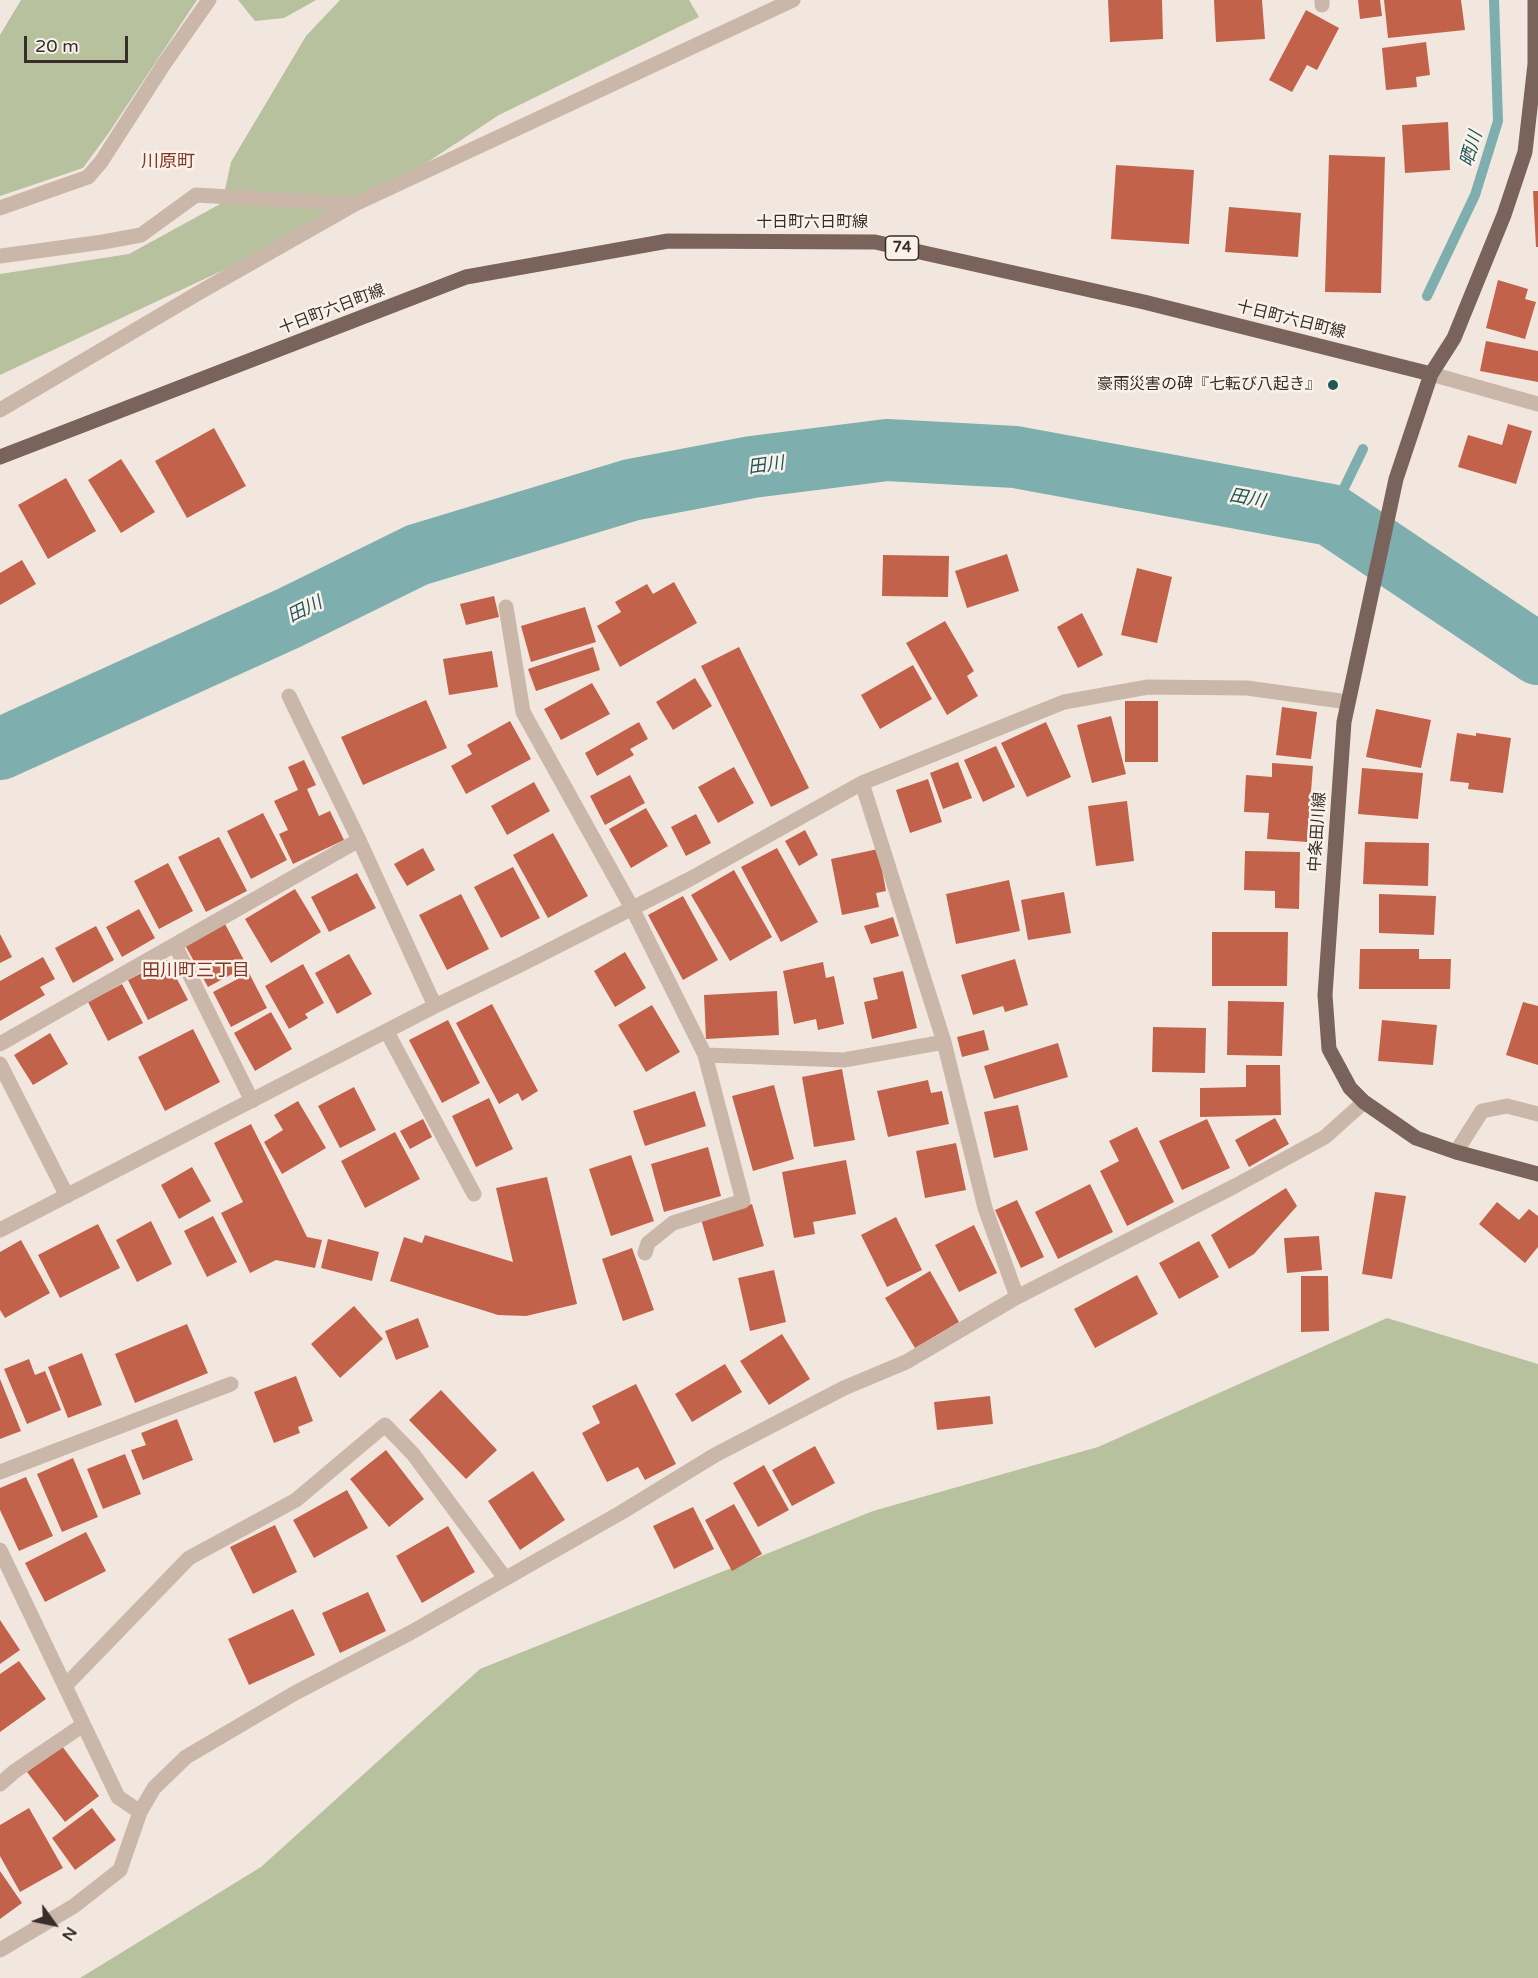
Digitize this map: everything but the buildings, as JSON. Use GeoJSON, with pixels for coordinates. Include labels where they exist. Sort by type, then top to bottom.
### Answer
{"type":"FeatureCollection","features":[{"type":"Feature","properties":{"kind":"main road"},"geometry":{"type":"LineString","coordinates":[[1431,374],[1454,338],[1504,215],[1525,152],[1535,64],[1534,0]]}},
{"type":"Feature","properties":{"kind":"main road","name":"十日町六日町線"},"geometry":{"type":"LineString","coordinates":[[0,457],[466,277],[668,241],[875,242],[1144,302],[1431,374]]}},
{"type":"Feature","properties":{"kind":"main road","name":"中条田川線"},"geometry":{"type":"LineString","coordinates":[[1431,374],[1396,479],[1344,722],[1325,995],[1329,1049],[1350,1088],[1364,1102],[1416,1138],[1456,1152],[1538,1174]]}},
{"type":"Feature","properties":{"kind":"street"},"geometry":{"type":"LineString","coordinates":[[0,208],[88,177],[101,162],[164,64],[209,0]]}},
{"type":"Feature","properties":{"kind":"street"},"geometry":{"type":"LineString","coordinates":[[0,410],[355,204],[793,0]]}},
{"type":"Feature","properties":{"kind":"street"},"geometry":{"type":"LineString","coordinates":[[0,256],[103,243],[141,235],[196,195],[355,204]]}},
{"type":"Feature","properties":{"kind":"street"},"geometry":{"type":"LineString","coordinates":[[1431,374],[1538,404]]}},
{"type":"Feature","properties":{"kind":"street"},"geometry":{"type":"LineString","coordinates":[[506,607],[523,712],[632,908],[705,1055],[743,1202],[673,1223],[648,1243],[645,1253]]}},
{"type":"Feature","properties":{"kind":"street"},"geometry":{"type":"LineString","coordinates":[[0,1230],[435,1006],[700,873],[862,783],[1064,702],[1148,687],[1247,688],[1348,702]]}},
{"type":"Feature","properties":{"kind":"street"},"geometry":{"type":"LineString","coordinates":[[289,696],[360,840],[435,1006]]}},
{"type":"Feature","properties":{"kind":"street"},"geometry":{"type":"LineString","coordinates":[[862,783],[944,1042],[985,1208],[1017,1297]]}},
{"type":"Feature","properties":{"kind":"street"},"geometry":{"type":"LineString","coordinates":[[0,1044],[360,840]]}},
{"type":"Feature","properties":{"kind":"street"},"geometry":{"type":"LineString","coordinates":[[175,945],[252,1101]]}},
{"type":"Feature","properties":{"kind":"street"},"geometry":{"type":"LineString","coordinates":[[387,1032],[474,1194]]}},
{"type":"Feature","properties":{"kind":"street"},"geometry":{"type":"LineString","coordinates":[[705,1055],[844,1060],[944,1042]]}},
{"type":"Feature","properties":{"kind":"street"},"geometry":{"type":"LineString","coordinates":[[0,1064],[67,1196]]}},
{"type":"Feature","properties":{"kind":"street"},"geometry":{"type":"LineString","coordinates":[[0,1950],[74,1906],[120,1870],[140,1812],[154,1788],[186,1757],[294,1693],[410,1633],[622,1512],[715,1455],[844,1388],[906,1362],[1017,1297],[1235,1186],[1325,1137],[1364,1102]]}},
{"type":"Feature","properties":{"kind":"street"},"geometry":{"type":"LineString","coordinates":[[1456,1152],[1482,1111],[1507,1106],[1538,1114]]}},
{"type":"Feature","properties":{"kind":"street"},"geometry":{"type":"LineString","coordinates":[[0,1472],[231,1384]]}},
{"type":"Feature","properties":{"kind":"street"},"geometry":{"type":"LineString","coordinates":[[65,1686],[189,1557],[297,1500],[385,1425],[413,1454],[505,1578]]}},
{"type":"Feature","properties":{"kind":"street"},"geometry":{"type":"LineString","coordinates":[[0,1550],[5,1574],[65,1686],[118,1797],[140,1812]]}},
{"type":"Feature","properties":{"kind":"street"},"geometry":{"type":"LineString","coordinates":[[0,1784],[15,1771],[83,1725]]}},
{"type":"Feature","properties":{"kind":"green space"},"geometry":{"type":"Polygon","coordinates":[[[21,0],[197,0],[83,168],[0,196],[0,35],[21,0]]]}},
{"type":"Feature","properties":{"kind":"green space"},"geometry":{"type":"Polygon","coordinates":[[[238,0],[316,0],[284,18],[255,21],[238,0]]]}},
{"type":"Feature","properties":{"kind":"green space"},"geometry":{"type":"Polygon","coordinates":[[[340,0],[689,0],[699,17],[499,115],[364,204],[0,375],[0,274],[129,254],[222,203],[231,162],[306,36],[340,0]]]}},
{"type":"Feature","properties":{"kind":"green space"},"geometry":{"type":"Polygon","coordinates":[[[1387,1318],[1538,1364],[1538,1978],[80,1978],[261,1867],[480,1669],[873,1511],[1098,1447],[1387,1318]]]}},
{"type":"Feature","properties":{"kind":"waterway","name":"晒川"},"geometry":{"type":"LineString","coordinates":[[1427,296],[1475,195],[1498,121],[1494,0]]}},
{"type":"Feature","properties":{"kind":"waterway","name":"晒川"},"geometry":{"type":"LineString","coordinates":[[1331,515],[1363,449]]}},
{"type":"Feature","properties":{"kind":"waterway","name":"田川"},"geometry":{"type":"LineString","coordinates":[[0,749],[289,618],[417,555],[631,490],[752,467],[887,450],[1015,457],[1331,515],[1538,654]]}},
{"type":"Feature","properties":{"kind":"place","name":"豪雨災害の碑『七転び八起き』"},"geometry":{"type":"Point","coordinates":[1333,385]}},
{"type":"Feature","properties":{"kind":"district","name":"川原町"},"geometry":{"type":"Point","coordinates":[168,162]}},
{"type":"Feature","properties":{"kind":"district","name":"田川町三丁目"},"geometry":{"type":"Point","coordinates":[196,971]}}]}
